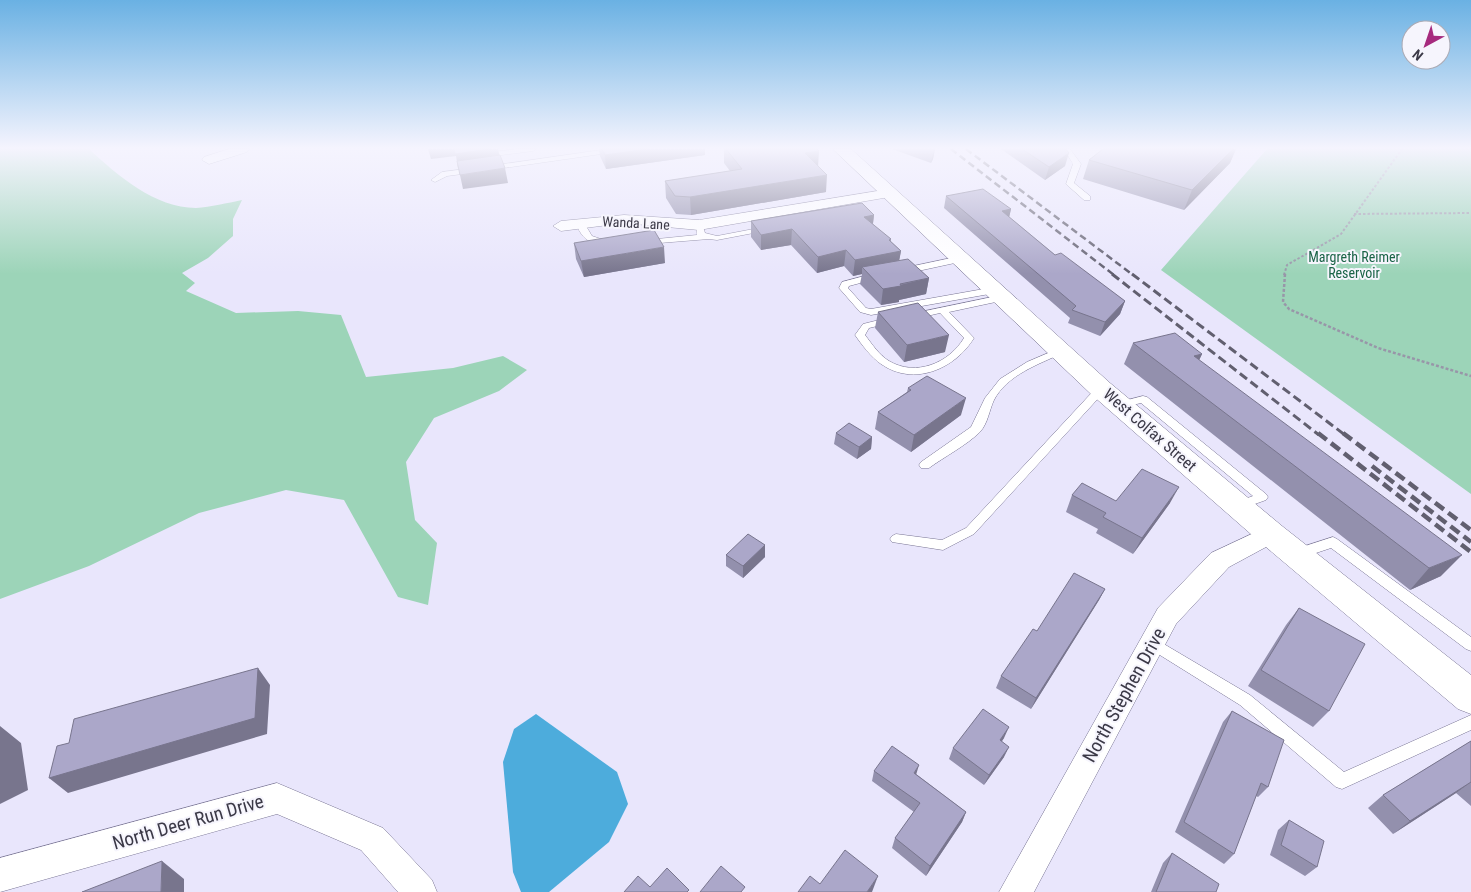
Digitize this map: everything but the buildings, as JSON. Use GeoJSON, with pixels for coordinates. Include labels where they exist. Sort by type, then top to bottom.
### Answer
{"type":"FeatureCollection","features":[{"type":"Feature","properties":{"kind":"street","name":"West Colfax Street"},"geometry":{"type":"LineString","coordinates":[[887,191],[1110,397],[1172,436],[1216,472],[1238,506],[1471,697]]}},
{"type":"Feature","properties":{"kind":"street","name":"Wanda Lane"},"geometry":{"type":"LineString","coordinates":[[561,226],[624,219],[703,231],[759,215],[820,209],[890,193]]}},
{"type":"Feature","properties":{"kind":"street","name":"North Stephen Drive"},"geometry":{"type":"LineString","coordinates":[[1016,892],[1167,616],[1189,590],[1220,560],[1271,534]]}},
{"type":"Feature","properties":{"kind":"street","name":"North Deer Run Drive"},"geometry":{"type":"LineString","coordinates":[[0,875],[276,798],[372,839],[420,892]]}},
{"type":"Feature","properties":{"kind":"lane"},"geometry":{"type":"LineString","coordinates":[[1078,191],[1087,198]]}},
{"type":"Feature","properties":{"kind":"lane"},"geometry":{"type":"LineString","coordinates":[[635,242],[703,231],[717,238],[773,228],[759,215]]}},
{"type":"Feature","properties":{"kind":"lane"},"geometry":{"type":"LineString","coordinates":[[580,223],[586,238],[592,241],[618,242]]}},
{"type":"Feature","properties":{"kind":"lane"},"geometry":{"type":"LineString","coordinates":[[961,259],[851,281],[845,284],[843,288],[862,310],[871,312],[999,294]]}},
{"type":"Feature","properties":{"kind":"lane"},"geometry":{"type":"LineString","coordinates":[[942,310],[969,338],[949,361],[930,369],[910,370],[890,365],[883,361],[860,335],[866,326],[942,310],[999,294]]}},
{"type":"Feature","properties":{"kind":"lane"},"geometry":{"type":"LineString","coordinates":[[925,465],[975,430],[982,422],[986,406],[998,386],[1017,370],[1060,351]]}},
{"type":"Feature","properties":{"kind":"lane"},"geometry":{"type":"LineString","coordinates":[[896,539],[943,545],[970,531],[1110,397]]}},
{"type":"Feature","properties":{"kind":"lane"},"geometry":{"type":"LineString","coordinates":[[1296,554],[1333,542],[1471,645]]}},
{"type":"Feature","properties":{"kind":"lane"},"geometry":{"type":"LineString","coordinates":[[1152,643],[1245,700],[1342,781],[1471,722]]}},
{"type":"Feature","properties":{"kind":"path"},"geometry":{"type":"LineString","coordinates":[[1371,191],[1341,234],[1287,265],[1283,280],[1283,302],[1289,309],[1302,316],[1368,343],[1432,366],[1471,376]]}},
{"type":"Feature","properties":{"kind":"path"},"geometry":{"type":"LineString","coordinates":[[1353,214],[1471,213]]}},
{"type":"Feature","properties":{"kind":"green space"},"geometry":{"type":"Polygon","coordinates":[[[0,191],[143,191],[181,207],[196,208],[242,200],[233,219],[233,236],[208,258],[182,273],[195,283],[186,291],[236,313],[298,311],[341,315],[366,377],[453,368],[503,356],[527,370],[499,391],[434,418],[406,462],[415,520],[437,543],[428,605],[398,597],[344,500],[286,490],[199,513],[89,566],[0,599],[0,191]]]}},
{"type":"Feature","properties":{"kind":"green space","name":"Margreth Reimer Reservoir"},"geometry":{"type":"Polygon","coordinates":[[[1231,191],[1471,191],[1471,494],[1161,270],[1231,191]]]}},
{"type":"Feature","properties":{"kind":"water"},"geometry":{"type":"Polygon","coordinates":[[[536,714],[617,772],[628,804],[609,842],[549,892],[521,892],[513,872],[503,762],[514,729],[536,714]]]}},
{"type":"Feature","properties":{"kind":"railway"},"geometry":{"type":"LineString","coordinates":[[1005,191],[1114,275]]}},
{"type":"Feature","properties":{"kind":"railway"},"geometry":{"type":"LineString","coordinates":[[1021,191],[1133,275]]}},
{"type":"Feature","properties":{"kind":"railway"},"geometry":{"type":"LineString","coordinates":[[1112,274],[1319,435]]}},
{"type":"Feature","properties":{"kind":"railway"},"geometry":{"type":"LineString","coordinates":[[1132,274],[1345,435]]}},
{"type":"Feature","properties":{"kind":"railway"},"geometry":{"type":"LineString","coordinates":[[1318,433],[1471,552]]}},
{"type":"Feature","properties":{"kind":"railway"},"geometry":{"type":"LineString","coordinates":[[1343,433],[1471,530]]}},
{"type":"Feature","properties":{"kind":"railway"},"geometry":{"type":"LineString","coordinates":[[1372,466],[1471,542]]}}]}
